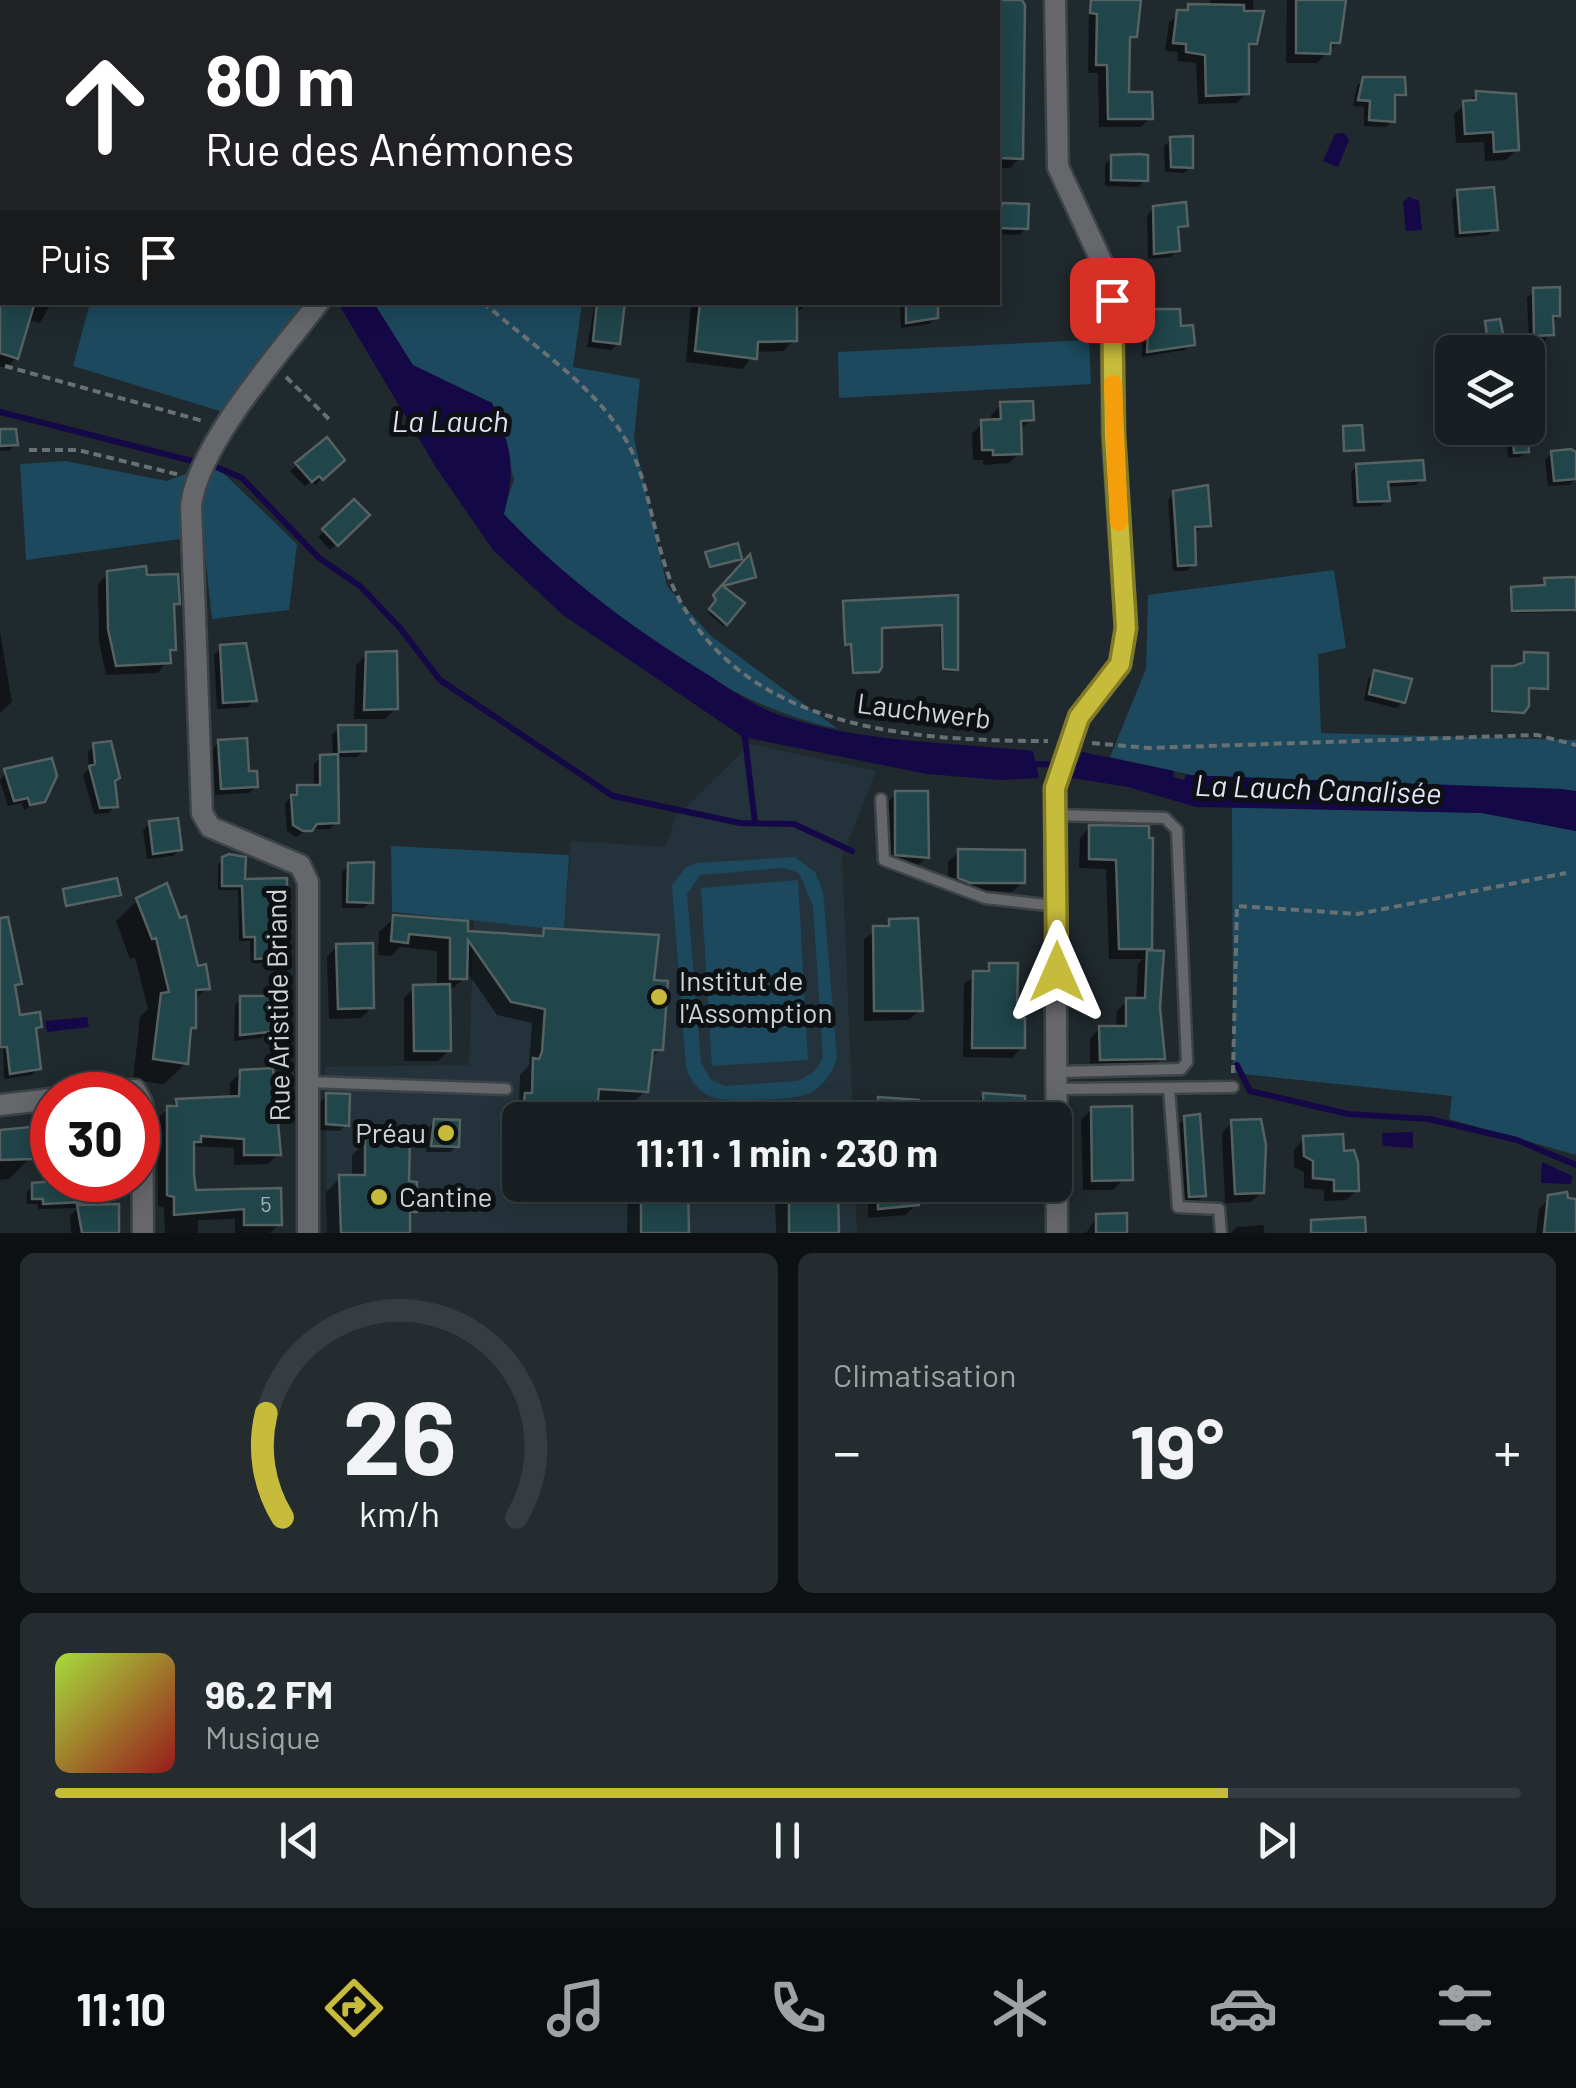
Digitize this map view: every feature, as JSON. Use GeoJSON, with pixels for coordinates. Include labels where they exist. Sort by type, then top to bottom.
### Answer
{"type":"FeatureCollection","features":[{"type":"Feature","properties":{"kind":"street"},"geometry":{"type":"LineString","coordinates":[[1055,0],[1058,166],[1104,266],[1112,300],[1114,435],[1126,628],[1120,664],[1079,717],[1055,788],[1057,1233]]}},
{"type":"Feature","properties":{"kind":"street","name":"Rue Aristide Briand"},"geometry":{"type":"LineString","coordinates":[[308,1233],[308,882],[300,866],[210,826],[202,813],[191,505],[194,479],[207,458],[316,305]]}},
{"type":"Feature","properties":{"kind":"street"},"geometry":{"type":"LineString","coordinates":[[0,1105],[30,1102]]}},
{"type":"Feature","properties":{"kind":"street"},"geometry":{"type":"LineString","coordinates":[[143,1202],[143,1233]]}},
{"type":"Feature","properties":{"kind":"lane"},"geometry":{"type":"LineString","coordinates":[[881,799],[884,860],[985,898],[1056,906]]}},
{"type":"Feature","properties":{"kind":"lane"},"geometry":{"type":"LineString","coordinates":[[1056,815],[1165,818],[1178,830],[1187,1062],[1181,1069],[1058,1080]]}},
{"type":"Feature","properties":{"kind":"lane"},"geometry":{"type":"LineString","coordinates":[[1058,1080],[1170,1088],[1233,1087]]}},
{"type":"Feature","properties":{"kind":"lane"},"geometry":{"type":"LineString","coordinates":[[307,1082],[506,1088]]}},
{"type":"Feature","properties":{"kind":"lane"},"geometry":{"type":"LineString","coordinates":[[1170,1088],[1178,1207],[1219,1208],[1221,1233]]}},
{"type":"Feature","properties":{"kind":"path","name":"Lauchwerb"},"geometry":{"type":"LineString","coordinates":[[487,305],[600,402],[623,434],[638,467],[652,532],[678,596],[703,636],[768,690],[822,716],[876,730],[1067,746],[1150,748],[1538,735],[1576,744]]}},
{"type":"Feature","properties":{"kind":"path"},"geometry":{"type":"LineString","coordinates":[[272,364],[332,422]]}},
{"type":"Feature","properties":{"kind":"path"},"geometry":{"type":"LineString","coordinates":[[4,366],[227,427]]}},
{"type":"Feature","properties":{"kind":"path"},"geometry":{"type":"LineString","coordinates":[[29,450],[78,450],[194,479]]}},
{"type":"Feature","properties":{"kind":"path"},"geometry":{"type":"LineString","coordinates":[[1233,1087],[1237,906],[1358,914],[1566,873]]}},
{"type":"Feature","properties":{"kind":"shaded area"},"geometry":{"type":"Polygon","coordinates":[[[89,305],[327,305],[239,417],[73,366],[89,305]]]}},
{"type":"Feature","properties":{"kind":"shaded area"},"geometry":{"type":"Polygon","coordinates":[[[375,305],[582,305],[573,367],[640,379],[634,438],[667,586],[711,636],[838,729],[792,716],[701,673],[657,646],[574,582],[503,514],[514,479],[492,403],[413,366],[375,305]]]}},
{"type":"Feature","properties":{"kind":"shaded area"},"geometry":{"type":"Polygon","coordinates":[[[1089,340],[1091,384],[839,398],[838,352],[1089,340]]]}},
{"type":"Feature","properties":{"kind":"shaded area"},"geometry":{"type":"Polygon","coordinates":[[[65,461],[167,481],[213,463],[297,544],[289,610],[212,619],[203,536],[26,560],[20,464],[65,461]]]}},
{"type":"Feature","properties":{"kind":"shaded area"},"geometry":{"type":"Polygon","coordinates":[[[1334,570],[1346,648],[1318,654],[1321,733],[1576,740],[1576,791],[1196,776],[1110,757],[1146,669],[1148,595],[1334,570]]]}},
{"type":"Feature","properties":{"kind":"shaded area","name":"Institut de l'Assomption"},"geometry":{"type":"Polygon","coordinates":[[[750,744],[876,771],[842,857],[852,1102],[502,1102],[502,1202],[856,1202],[857,1233],[327,1233],[325,1067],[469,1065],[474,919],[564,930],[571,841],[666,847],[675,818],[750,744]]]}},
{"type":"Feature","properties":{"kind":"shaded area"},"geometry":{"type":"Polygon","coordinates":[[[1232,807],[1482,813],[1576,831],[1576,1155],[1449,1119],[1452,1096],[1233,1073],[1232,807]]]}},
{"type":"Feature","properties":{"kind":"shaded area"},"geometry":{"type":"Polygon","coordinates":[[[391,846],[569,855],[564,930],[392,912],[391,846]]]}},
{"type":"Feature","properties":{"kind":"shaded area"},"geometry":{"type":"Polygon","coordinates":[[[795,857],[815,872],[823,892],[837,1058],[826,1079],[808,1094],[775,1099],[718,1099],[702,1092],[690,1076],[686,1067],[672,885],[686,867],[795,857]],[[784,868],[700,875],[687,894],[701,1063],[711,1080],[725,1086],[798,1081],[815,1071],[823,1058],[813,906],[799,873],[784,868]]]}},
{"type":"Feature","properties":{"kind":"shaded area"},"geometry":{"type":"Polygon","coordinates":[[[798,880],[808,1060],[712,1066],[701,888],[798,880]]]}},
{"type":"Feature","properties":{"kind":"water"},"geometry":{"type":"Polygon","coordinates":[[[1344,133],[1349,140],[1338,167],[1323,161],[1335,134],[1344,133]]]}},
{"type":"Feature","properties":{"kind":"water"},"geometry":{"type":"Polygon","coordinates":[[[1409,197],[1419,201],[1422,230],[1406,231],[1403,202],[1409,197]]]}},
{"type":"Feature","properties":{"kind":"water","name":"La Lauch"},"geometry":{"type":"Polygon","coordinates":[[[339,305],[375,305],[413,365],[492,403],[510,458],[504,514],[573,579],[649,636],[741,696],[782,716],[875,737],[1033,751],[1039,778],[1000,780],[927,774],[743,737],[563,615],[493,550],[437,469],[339,305]]]}},
{"type":"Feature","properties":{"kind":"water"},"geometry":{"type":"Polygon","coordinates":[[[1082,752],[1174,771],[1173,777],[1184,780],[1186,775],[1576,791],[1576,831],[1482,813],[1196,807],[1128,787],[1072,778],[1082,752]]]}},
{"type":"Feature","properties":{"kind":"water"},"geometry":{"type":"Polygon","coordinates":[[[87,1017],[89,1027],[47,1032],[45,1021],[87,1017]]]}},
{"type":"Feature","properties":{"kind":"water"},"geometry":{"type":"Polygon","coordinates":[[[1413,1132],[1413,1148],[1383,1146],[1382,1133],[1413,1132]]]}},
{"type":"Feature","properties":{"kind":"water"},"geometry":{"type":"Polygon","coordinates":[[[1542,1162],[1572,1176],[1571,1184],[1541,1183],[1542,1162]]]}},
{"type":"Feature","properties":{"kind":"building"},"geometry":{"type":"Polygon","coordinates":[[[1000,0],[1022,0],[1025,5],[1023,159],[1000,158],[1000,0]]]}},
{"type":"Feature","properties":{"kind":"building"},"geometry":{"type":"Polygon","coordinates":[[[1091,0],[1141,0],[1137,37],[1130,37],[1129,92],[1152,92],[1153,119],[1108,119],[1107,65],[1096,65],[1097,14],[1090,13],[1091,0]]]}},
{"type":"Feature","properties":{"kind":"building"},"geometry":{"type":"Polygon","coordinates":[[[1296,0],[1346,0],[1340,43],[1331,43],[1330,54],[1296,53],[1296,0]]]}},
{"type":"Feature","properties":{"kind":"building"},"geometry":{"type":"Polygon","coordinates":[[[1188,4],[1244,5],[1244,11],[1264,11],[1257,44],[1249,44],[1249,94],[1206,96],[1205,55],[1186,52],[1186,44],[1173,43],[1177,10],[1188,10],[1188,4]]]}},
{"type":"Feature","properties":{"kind":"building"},"geometry":{"type":"Polygon","coordinates":[[[1363,77],[1405,77],[1406,95],[1395,95],[1395,122],[1369,120],[1370,101],[1358,100],[1363,77]]]}},
{"type":"Feature","properties":{"kind":"building"},"geometry":{"type":"Polygon","coordinates":[[[1476,91],[1516,94],[1519,150],[1494,152],[1493,132],[1465,134],[1463,101],[1476,100],[1476,91]]]}},
{"type":"Feature","properties":{"kind":"building"},"geometry":{"type":"Polygon","coordinates":[[[1193,136],[1193,168],[1171,167],[1170,137],[1193,136]]]}},
{"type":"Feature","properties":{"kind":"building"},"geometry":{"type":"Polygon","coordinates":[[[1111,155],[1148,155],[1148,181],[1111,180],[1111,155]]]}},
{"type":"Feature","properties":{"kind":"building"},"geometry":{"type":"Polygon","coordinates":[[[1494,187],[1498,230],[1460,233],[1457,190],[1494,187]]]}},
{"type":"Feature","properties":{"kind":"building"},"geometry":{"type":"Polygon","coordinates":[[[1186,202],[1188,226],[1178,227],[1180,251],[1154,254],[1153,206],[1186,202]]]}},
{"type":"Feature","properties":{"kind":"building"},"geometry":{"type":"Polygon","coordinates":[[[1002,203],[1029,204],[1028,229],[1000,228],[1002,203]]]}},
{"type":"Feature","properties":{"kind":"building"},"geometry":{"type":"Polygon","coordinates":[[[1560,287],[1560,316],[1553,316],[1554,335],[1534,335],[1533,288],[1560,287]]]}},
{"type":"Feature","properties":{"kind":"building"},"geometry":{"type":"Polygon","coordinates":[[[0,305],[34,305],[18,359],[0,353],[0,305]]]}},
{"type":"Feature","properties":{"kind":"building"},"geometry":{"type":"Polygon","coordinates":[[[597,305],[625,305],[620,344],[593,341],[597,305]]]}},
{"type":"Feature","properties":{"kind":"building"},"geometry":{"type":"Polygon","coordinates":[[[700,305],[797,305],[797,341],[758,342],[757,359],[695,351],[700,305]]]}},
{"type":"Feature","properties":{"kind":"building"},"geometry":{"type":"Polygon","coordinates":[[[906,305],[938,305],[938,318],[906,323],[906,305]]]}},
{"type":"Feature","properties":{"kind":"building"},"geometry":{"type":"Polygon","coordinates":[[[1149,309],[1180,309],[1181,326],[1193,325],[1195,345],[1147,352],[1149,309]]]}},
{"type":"Feature","properties":{"kind":"building"},"geometry":{"type":"Polygon","coordinates":[[[1500,319],[1503,334],[1487,335],[1485,321],[1500,319]]]}},
{"type":"Feature","properties":{"kind":"building"},"geometry":{"type":"Polygon","coordinates":[[[1033,401],[1034,420],[1021,421],[1022,454],[993,455],[993,450],[982,450],[981,420],[1001,419],[1000,402],[1033,401]]]}},
{"type":"Feature","properties":{"kind":"building"},"geometry":{"type":"Polygon","coordinates":[[[1362,425],[1364,450],[1344,451],[1343,426],[1362,425]]]}},
{"type":"Feature","properties":{"kind":"building"},"geometry":{"type":"Polygon","coordinates":[[[0,429],[16,429],[18,445],[0,446],[0,429]]]}},
{"type":"Feature","properties":{"kind":"building"},"geometry":{"type":"Polygon","coordinates":[[[327,437],[345,460],[323,480],[319,476],[312,482],[295,463],[327,437]]]}},
{"type":"Feature","properties":{"kind":"building"},"geometry":{"type":"Polygon","coordinates":[[[1513,445],[1528,445],[1529,452],[1514,453],[1513,445]]]}},
{"type":"Feature","properties":{"kind":"building"},"geometry":{"type":"Polygon","coordinates":[[[1551,451],[1576,452],[1576,479],[1554,481],[1551,451]]]}},
{"type":"Feature","properties":{"kind":"building"},"geometry":{"type":"Polygon","coordinates":[[[1423,460],[1425,480],[1388,482],[1390,501],[1358,502],[1356,464],[1423,460]]]}},
{"type":"Feature","properties":{"kind":"building"},"geometry":{"type":"Polygon","coordinates":[[[1208,485],[1211,526],[1195,527],[1196,565],[1178,566],[1173,491],[1208,485]]]}},
{"type":"Feature","properties":{"kind":"building"},"geometry":{"type":"Polygon","coordinates":[[[354,499],[370,515],[338,546],[322,529],[354,499]]]}},
{"type":"Feature","properties":{"kind":"building"},"geometry":{"type":"Polygon","coordinates":[[[738,543],[742,559],[710,567],[705,552],[738,543]]]}},
{"type":"Feature","properties":{"kind":"building"},"geometry":{"type":"Polygon","coordinates":[[[750,554],[756,577],[723,586],[745,603],[727,625],[709,609],[716,600],[713,595],[750,554]]]}},
{"type":"Feature","properties":{"kind":"building"},"geometry":{"type":"Polygon","coordinates":[[[146,566],[147,575],[178,574],[180,604],[174,604],[176,650],[170,650],[171,663],[116,666],[108,629],[107,571],[146,566]]]}},
{"type":"Feature","properties":{"kind":"building"},"geometry":{"type":"Polygon","coordinates":[[[1576,577],[1576,610],[1512,611],[1511,587],[1545,585],[1544,578],[1576,577]]]}},
{"type":"Feature","properties":{"kind":"building"},"geometry":{"type":"Polygon","coordinates":[[[958,595],[958,670],[943,669],[942,625],[882,628],[879,672],[853,673],[851,644],[845,645],[843,601],[958,595]]]}},
{"type":"Feature","properties":{"kind":"building"},"geometry":{"type":"Polygon","coordinates":[[[246,643],[257,701],[223,703],[220,645],[246,643]]]}},
{"type":"Feature","properties":{"kind":"building"},"geometry":{"type":"Polygon","coordinates":[[[397,651],[398,709],[364,710],[366,652],[397,651]]]}},
{"type":"Feature","properties":{"kind":"building"},"geometry":{"type":"Polygon","coordinates":[[[1524,652],[1548,653],[1548,689],[1529,688],[1529,706],[1524,713],[1492,711],[1492,666],[1524,662],[1524,652]]]}},
{"type":"Feature","properties":{"kind":"building"},"geometry":{"type":"Polygon","coordinates":[[[1374,670],[1412,679],[1405,703],[1369,694],[1374,670]]]}},
{"type":"Feature","properties":{"kind":"building"},"geometry":{"type":"Polygon","coordinates":[[[338,725],[366,725],[366,751],[339,752],[338,725]]]}},
{"type":"Feature","properties":{"kind":"building"},"geometry":{"type":"Polygon","coordinates":[[[247,738],[249,771],[257,771],[258,787],[221,789],[218,740],[247,738]]]}},
{"type":"Feature","properties":{"kind":"building"},"geometry":{"type":"Polygon","coordinates":[[[111,741],[120,778],[115,781],[118,807],[100,808],[89,766],[95,764],[93,743],[111,741]]]}},
{"type":"Feature","properties":{"kind":"building"},"geometry":{"type":"Polygon","coordinates":[[[338,754],[339,823],[317,824],[312,831],[303,831],[293,825],[291,795],[297,795],[297,785],[320,785],[320,755],[338,754]]]}},
{"type":"Feature","properties":{"kind":"building"},"geometry":{"type":"Polygon","coordinates":[[[52,758],[57,776],[45,802],[30,805],[28,798],[14,801],[4,769],[52,758]]]}},
{"type":"Feature","properties":{"kind":"building"},"geometry":{"type":"Polygon","coordinates":[[[895,791],[928,791],[929,858],[895,855],[895,791]]]}},
{"type":"Feature","properties":{"kind":"building"},"geometry":{"type":"Polygon","coordinates":[[[178,818],[182,850],[153,854],[149,821],[178,818]]]}},
{"type":"Feature","properties":{"kind":"building"},"geometry":{"type":"Polygon","coordinates":[[[1089,825],[1149,826],[1149,838],[1153,838],[1152,949],[1119,949],[1116,860],[1089,859],[1089,825]]]}},
{"type":"Feature","properties":{"kind":"building"},"geometry":{"type":"Polygon","coordinates":[[[958,849],[1025,850],[1025,883],[970,883],[958,878],[958,849]]]}},
{"type":"Feature","properties":{"kind":"building"},"geometry":{"type":"Polygon","coordinates":[[[222,857],[246,857],[245,879],[287,878],[287,910],[273,911],[276,958],[255,959],[255,937],[244,937],[242,886],[222,886],[222,857]]]}},
{"type":"Feature","properties":{"kind":"building"},"geometry":{"type":"Polygon","coordinates":[[[374,862],[373,903],[347,902],[348,863],[374,862]]]}},
{"type":"Feature","properties":{"kind":"building"},"geometry":{"type":"Polygon","coordinates":[[[117,878],[121,895],[66,906],[63,889],[117,878]]]}},
{"type":"Feature","properties":{"kind":"building"},"geometry":{"type":"Polygon","coordinates":[[[167,883],[180,918],[186,916],[198,966],[206,964],[210,989],[196,990],[196,1028],[191,1028],[188,1064],[153,1059],[161,993],[169,992],[156,938],[152,939],[136,898],[167,883]]]}},
{"type":"Feature","properties":{"kind":"building"},"geometry":{"type":"Polygon","coordinates":[[[393,915],[468,921],[468,931],[543,936],[544,928],[659,935],[654,980],[668,981],[663,1050],[653,1050],[648,1092],[599,1089],[598,1102],[524,1102],[525,1093],[532,1093],[533,1058],[539,1059],[542,1052],[545,1009],[511,1002],[468,940],[467,979],[450,979],[450,938],[409,934],[408,943],[391,941],[393,915]]]}},
{"type":"Feature","properties":{"kind":"building"},"geometry":{"type":"Polygon","coordinates":[[[8,917],[22,984],[15,985],[20,1015],[40,1012],[42,1027],[36,1028],[41,1069],[10,1074],[7,1047],[0,1047],[0,918],[8,917]]]}},
{"type":"Feature","properties":{"kind":"building"},"geometry":{"type":"Polygon","coordinates":[[[918,918],[923,1011],[874,1011],[873,926],[889,926],[889,919],[918,918]]]}},
{"type":"Feature","properties":{"kind":"building"},"geometry":{"type":"Polygon","coordinates":[[[373,943],[374,1008],[338,1009],[336,944],[373,943]]]}},
{"type":"Feature","properties":{"kind":"building"},"geometry":{"type":"Polygon","coordinates":[[[1147,950],[1164,951],[1160,1007],[1165,1059],[1100,1060],[1099,1026],[1126,1026],[1126,998],[1145,998],[1147,950]]]}},
{"type":"Feature","properties":{"kind":"building"},"geometry":{"type":"Polygon","coordinates":[[[989,963],[1018,963],[1017,1018],[1025,1018],[1025,1048],[972,1048],[973,971],[989,971],[989,963]]]}},
{"type":"Feature","properties":{"kind":"building"},"geometry":{"type":"Polygon","coordinates":[[[450,984],[451,1051],[414,1051],[413,985],[450,984]]]}},
{"type":"Feature","properties":{"kind":"building"},"geometry":{"type":"Polygon","coordinates":[[[240,996],[271,996],[270,1032],[240,1035],[240,996]]]}},
{"type":"Feature","properties":{"kind":"building"},"geometry":{"type":"Polygon","coordinates":[[[273,1068],[281,1155],[244,1155],[244,1139],[201,1136],[201,1142],[194,1142],[194,1175],[196,1190],[281,1188],[282,1225],[244,1225],[244,1209],[174,1215],[174,1197],[167,1195],[167,1106],[177,1106],[176,1099],[239,1096],[240,1070],[273,1068]]]}},
{"type":"Feature","properties":{"kind":"building"},"geometry":{"type":"Polygon","coordinates":[[[326,1093],[350,1094],[349,1126],[326,1124],[326,1093]]]}},
{"type":"Feature","properties":{"kind":"building"},"geometry":{"type":"Polygon","coordinates":[[[983,1093],[1025,1096],[1025,1102],[983,1102],[983,1093]]]}},
{"type":"Feature","properties":{"kind":"building"},"geometry":{"type":"Polygon","coordinates":[[[878,1097],[919,1100],[919,1102],[878,1102],[878,1097]]]}},
{"type":"Feature","properties":{"kind":"building"},"geometry":{"type":"Polygon","coordinates":[[[1132,1106],[1133,1180],[1092,1181],[1091,1107],[1132,1106]]]}},
{"type":"Feature","properties":{"kind":"building"},"geometry":{"type":"Polygon","coordinates":[[[1200,1114],[1206,1196],[1189,1197],[1184,1116],[1200,1114]]]}},
{"type":"Feature","properties":{"kind":"building","name":"Préau"},"geometry":{"type":"Polygon","coordinates":[[[434,1119],[460,1120],[459,1147],[431,1146],[434,1119]]]}},
{"type":"Feature","properties":{"kind":"building"},"geometry":{"type":"Polygon","coordinates":[[[1261,1119],[1266,1145],[1264,1193],[1235,1194],[1231,1120],[1261,1119]]]}},
{"type":"Feature","properties":{"kind":"building"},"geometry":{"type":"Polygon","coordinates":[[[30,1127],[30,1159],[0,1160],[0,1130],[30,1127]]]}},
{"type":"Feature","properties":{"kind":"building"},"geometry":{"type":"Polygon","coordinates":[[[1343,1134],[1344,1151],[1354,1150],[1358,1162],[1359,1191],[1334,1191],[1334,1180],[1313,1178],[1313,1161],[1304,1156],[1303,1136],[1343,1134]]]}},
{"type":"Feature","properties":{"kind":"building","name":"Cantine"},"geometry":{"type":"Polygon","coordinates":[[[365,1138],[410,1139],[409,1181],[417,1182],[417,1212],[410,1212],[410,1233],[341,1233],[339,1175],[365,1175],[365,1138]]]}},
{"type":"Feature","properties":{"kind":"building"},"geometry":{"type":"Polygon","coordinates":[[[1567,1192],[1568,1198],[1576,1199],[1576,1233],[1544,1233],[1548,1195],[1567,1192]]]}},
{"type":"Feature","properties":{"kind":"building"},"geometry":{"type":"Polygon","coordinates":[[[641,1202],[688,1202],[689,1233],[641,1233],[641,1202]]]}},
{"type":"Feature","properties":{"kind":"building"},"geometry":{"type":"Polygon","coordinates":[[[789,1202],[838,1202],[839,1233],[789,1233],[789,1202]]]}},
{"type":"Feature","properties":{"kind":"building"},"geometry":{"type":"Polygon","coordinates":[[[878,1202],[919,1202],[919,1205],[878,1209],[878,1202]]]}},
{"type":"Feature","properties":{"kind":"building"},"geometry":{"type":"Polygon","coordinates":[[[119,1204],[119,1233],[82,1233],[77,1205],[119,1204]]]}},
{"type":"Feature","properties":{"kind":"building"},"geometry":{"type":"Polygon","coordinates":[[[1127,1213],[1127,1233],[1096,1233],[1096,1214],[1127,1213]]]}},
{"type":"Feature","properties":{"kind":"building"},"geometry":{"type":"Polygon","coordinates":[[[1365,1217],[1366,1233],[1311,1233],[1311,1220],[1365,1217]]]}},
{"type":"Feature","properties":{"kind":"waterway"},"geometry":{"type":"LineString","coordinates":[[0,412],[216,467],[242,478],[319,558],[360,586],[400,628],[440,680],[613,796],[740,823],[794,824],[852,851]]}},
{"type":"Feature","properties":{"kind":"waterway"},"geometry":{"type":"LineString","coordinates":[[744,730],[755,823]]}},
{"type":"Feature","properties":{"kind":"waterway","name":"La Lauch Canalisée"},"geometry":{"type":"LineString","coordinates":[[1029,764],[1086,765]]}},
{"type":"Feature","properties":{"kind":"waterway"},"geometry":{"type":"LineString","coordinates":[[1237,1065],[1250,1091],[1348,1114],[1429,1119],[1517,1140],[1576,1165]]}},
{"type":"Feature","properties":{"kind":"slow traffic"},"geometry":{"type":"LineString","coordinates":[[1113,384],[1119,522]]}},
{"type":"Feature","properties":{"kind":"place","name":"Institut de l'Assomption"},"geometry":{"type":"Point","coordinates":[659,997]}},
{"type":"Feature","properties":{"kind":"place","name":"Préau"},"geometry":{"type":"Point","coordinates":[446,1133]}},
{"type":"Feature","properties":{"kind":"place","name":"Cantine"},"geometry":{"type":"Point","coordinates":[379,1197]}},
{"type":"Feature","properties":{"kind":"route"},"geometry":{"type":"LineString","coordinates":[[1057,972],[1055,788],[1064,752],[1079,717],[1120,664],[1126,628],[1114,435],[1112,300]]}}]}
